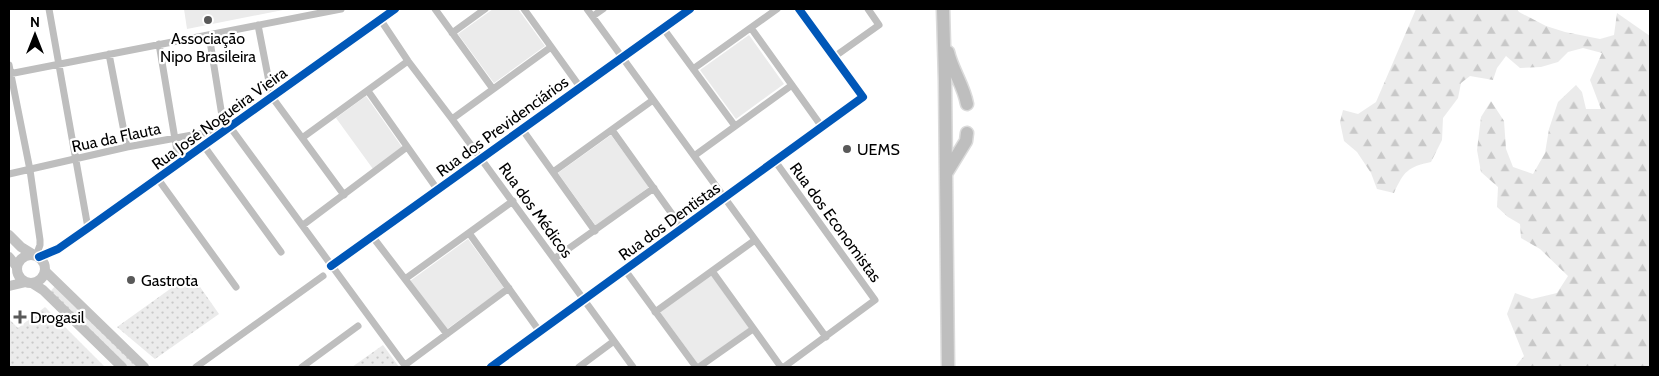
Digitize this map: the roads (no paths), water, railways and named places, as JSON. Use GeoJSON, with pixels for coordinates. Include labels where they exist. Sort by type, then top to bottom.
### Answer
{"type":"FeatureCollection","features":[{"type":"Feature","properties":{"kind":"highway"},"geometry":{"type":"LineString","coordinates":[[943,9],[948,367]]}},
{"type":"Feature","properties":{"kind":"highway"},"geometry":{"type":"LineString","coordinates":[[943,28],[950,61],[966,96],[967,104]]}},
{"type":"Feature","properties":{"kind":"highway"},"geometry":{"type":"LineString","coordinates":[[946,173],[966,141],[967,133]]}},
{"type":"Feature","properties":{"kind":"street"},"geometry":{"type":"LineString","coordinates":[[49,9],[88,228]]}},
{"type":"Feature","properties":{"kind":"street"},"geometry":{"type":"LineString","coordinates":[[10,73],[341,9]]}},
{"type":"Feature","properties":{"kind":"street","name":"Rua José Nogueira Vieira"},"geometry":{"type":"LineString","coordinates":[[40,261],[230,128],[395,9]]}},
{"type":"Feature","properties":{"kind":"street"},"geometry":{"type":"LineString","coordinates":[[435,9],[493,89]]}},
{"type":"Feature","properties":{"kind":"street"},"geometry":{"type":"LineString","coordinates":[[452,33],[486,9]]}},
{"type":"Feature","properties":{"kind":"street"},"geometry":{"type":"LineString","coordinates":[[524,9],[580,87]]}},
{"type":"Feature","properties":{"kind":"street"},"geometry":{"type":"LineString","coordinates":[[587,9],[826,337],[783,367],[753,329],[712,271]]}},
{"type":"Feature","properties":{"kind":"street"},"geometry":{"type":"LineString","coordinates":[[592,16],[603,9]]}},
{"type":"Feature","properties":{"kind":"street","name":"Rua dos Previdenciários"},"geometry":{"type":"LineString","coordinates":[[331,266],[690,9]]}},
{"type":"Feature","properties":{"kind":"street"},"geometry":{"type":"LineString","coordinates":[[693,69],[777,9]]}},
{"type":"Feature","properties":{"kind":"street"},"geometry":{"type":"LineString","coordinates":[[799,9],[834,57],[879,25],[868,9]]}},
{"type":"Feature","properties":{"kind":"street","name":"Rua dos Médicos"},"geometry":{"type":"LineString","coordinates":[[380,20],[408,61],[513,201],[633,367]]}},
{"type":"Feature","properties":{"kind":"street"},"geometry":{"type":"LineString","coordinates":[[258,25],[272,97],[344,195]]}},
{"type":"Feature","properties":{"kind":"street"},"geometry":{"type":"LineString","coordinates":[[663,28],[735,126]]}},
{"type":"Feature","properties":{"kind":"street"},"geometry":{"type":"LineString","coordinates":[[751,28],[822,127]]}},
{"type":"Feature","properties":{"kind":"street"},"geometry":{"type":"LineString","coordinates":[[209,34],[222,116],[405,366],[509,288]]}},
{"type":"Feature","properties":{"kind":"street"},"geometry":{"type":"LineString","coordinates":[[160,44],[179,163]]}},
{"type":"Feature","properties":{"kind":"street"},"geometry":{"type":"LineString","coordinates":[[452,119],[551,47]]}},
{"type":"Feature","properties":{"kind":"street"},"geometry":{"type":"LineString","coordinates":[[110,54],[127,147]]}},
{"type":"Feature","properties":{"kind":"street","name":"Rua dos Dentistas"},"geometry":{"type":"LineString","coordinates":[[491,367],[863,97],[834,57]]}},
{"type":"Feature","properties":{"kind":"street"},"geometry":{"type":"LineString","coordinates":[[302,138],[408,61]]}},
{"type":"Feature","properties":{"kind":"street"},"geometry":{"type":"LineString","coordinates":[[9,65],[30,170],[43,277],[38,281],[9,286]]}},
{"type":"Feature","properties":{"kind":"street"},"geometry":{"type":"LineString","coordinates":[[694,156],[792,85]]}},
{"type":"Feature","properties":{"kind":"street"},"geometry":{"type":"LineString","coordinates":[[368,91],[437,190]]}},
{"type":"Feature","properties":{"kind":"street"},"geometry":{"type":"LineString","coordinates":[[554,172],[653,100]]}},
{"type":"Feature","properties":{"kind":"street","name":"Rua da Flauta"},"geometry":{"type":"LineString","coordinates":[[9,174],[127,147],[230,128]]}},
{"type":"Feature","properties":{"kind":"street"},"geometry":{"type":"LineString","coordinates":[[522,129],[595,231]]}},
{"type":"Feature","properties":{"kind":"street"},"geometry":{"type":"LineString","coordinates":[[612,130],[682,228]]}},
{"type":"Feature","properties":{"kind":"street"},"geometry":{"type":"LineString","coordinates":[[204,146],[281,252]]}},
{"type":"Feature","properties":{"kind":"street"},"geometry":{"type":"LineString","coordinates":[[302,225],[408,147]]}},
{"type":"Feature","properties":{"kind":"street","name":"Rua dos Economistas"},"geometry":{"type":"LineString","coordinates":[[775,161],[875,300],[826,337]]}},
{"type":"Feature","properties":{"kind":"street"},"geometry":{"type":"LineString","coordinates":[[158,179],[236,287]]}},
{"type":"Feature","properties":{"kind":"street"},"geometry":{"type":"LineString","coordinates":[[554,259],[654,188]]}},
{"type":"Feature","properties":{"kind":"street"},"geometry":{"type":"LineString","coordinates":[[405,279],[513,201]]}},
{"type":"Feature","properties":{"kind":"street"},"geometry":{"type":"LineString","coordinates":[[469,233],[540,332]]}},
{"type":"Feature","properties":{"kind":"street"},"geometry":{"type":"LineString","coordinates":[[9,235],[40,261],[144,367]]}},
{"type":"Feature","properties":{"kind":"street"},"geometry":{"type":"LineString","coordinates":[[372,236],[447,334]]}},
{"type":"Feature","properties":{"kind":"street"},"geometry":{"type":"LineString","coordinates":[[655,312],[755,240]]}},
{"type":"Feature","properties":{"kind":"street"},"geometry":{"type":"LineString","coordinates":[[9,282],[22,258],[28,255],[40,261]]}},
{"type":"Feature","properties":{"kind":"street"},"geometry":{"type":"LineString","coordinates":[[9,257],[20,278],[43,290],[122,367]]}},
{"type":"Feature","properties":{"kind":"street"},"geometry":{"type":"LineString","coordinates":[[625,270],[698,367],[753,329]]}},
{"type":"Feature","properties":{"kind":"street"},"geometry":{"type":"LineString","coordinates":[[196,367],[323,276]]}},
{"type":"Feature","properties":{"kind":"street"},"geometry":{"type":"LineString","coordinates":[[302,367],[358,326]]}},
{"type":"Feature","properties":{"kind":"street"},"geometry":{"type":"LineString","coordinates":[[579,367],[614,341]]}},
{"type":"Feature","properties":{"kind":"place","name":"Associação Nipo Brasileira"},"geometry":{"type":"Point","coordinates":[208,20]}},
{"type":"Feature","properties":{"kind":"place","name":"UEMS"},"geometry":{"type":"Point","coordinates":[847,149]}},
{"type":"Feature","properties":{"kind":"place","name":"Gastrota"},"geometry":{"type":"Point","coordinates":[131,280]}},
{"type":"Feature","properties":{"kind":"place","name":"Drogasil"},"geometry":{"type":"Point","coordinates":[20,317]}}]}
